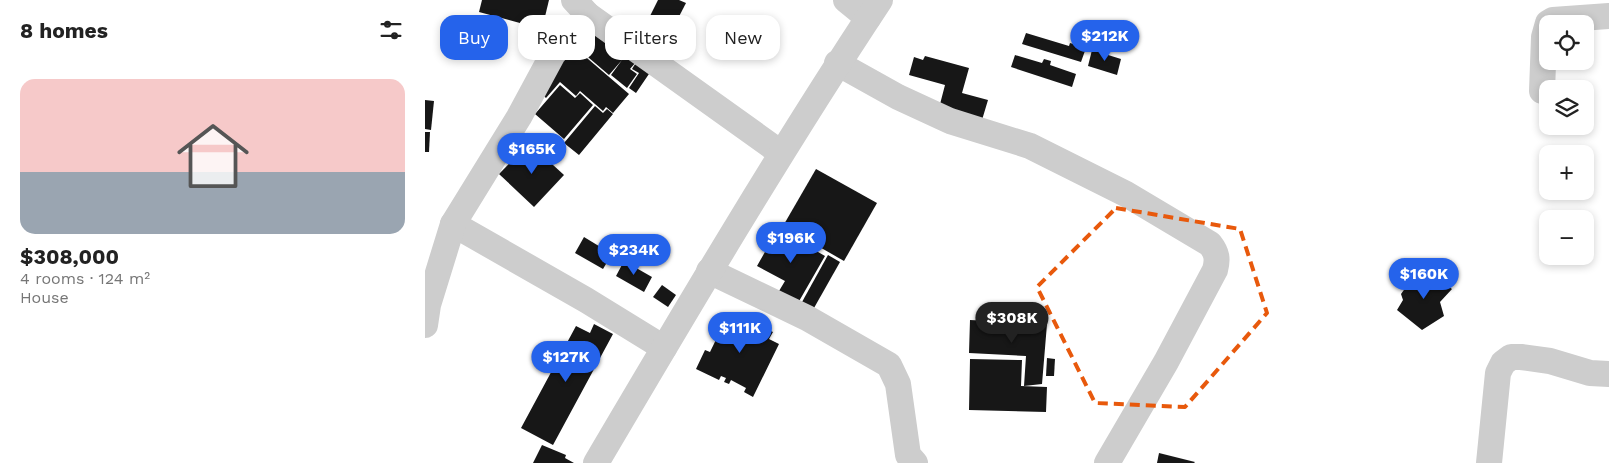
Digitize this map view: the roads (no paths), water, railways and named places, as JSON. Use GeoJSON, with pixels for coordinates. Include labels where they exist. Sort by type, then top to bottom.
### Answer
{"type":"FeatureCollection","features":[{"type":"Feature","properties":{"kind":"street"},"geometry":{"type":"LineString","coordinates":[[596,463],[781,153],[837,63],[874,9],[846,0]]}},
{"type":"Feature","properties":{"kind":"street"},"geometry":{"type":"LineString","coordinates":[[425,325],[428,305],[453,224],[519,117],[581,7],[781,153]]}},
{"type":"Feature","properties":{"kind":"street"},"geometry":{"type":"LineString","coordinates":[[1542,80],[1544,37],[1548,23],[1553,20],[1609,16]]}},
{"type":"Feature","properties":{"kind":"street"},"geometry":{"type":"LineString","coordinates":[[837,63],[898,97],[951,121],[1039,151],[1126,194],[1209,244],[1214,249],[1217,255],[1215,270],[1166,362],[1107,463]]}},
{"type":"Feature","properties":{"kind":"street"},"geometry":{"type":"LineString","coordinates":[[453,224],[586,300],[664,348]]}},
{"type":"Feature","properties":{"kind":"street"},"geometry":{"type":"LineString","coordinates":[[709,271],[807,318],[889,365],[898,384],[908,455],[915,463]]}},
{"type":"Feature","properties":{"kind":"street"},"geometry":{"type":"LineString","coordinates":[[1489,463],[1498,372],[1503,363],[1511,357],[1531,357],[1590,374],[1609,374]]}}]}
